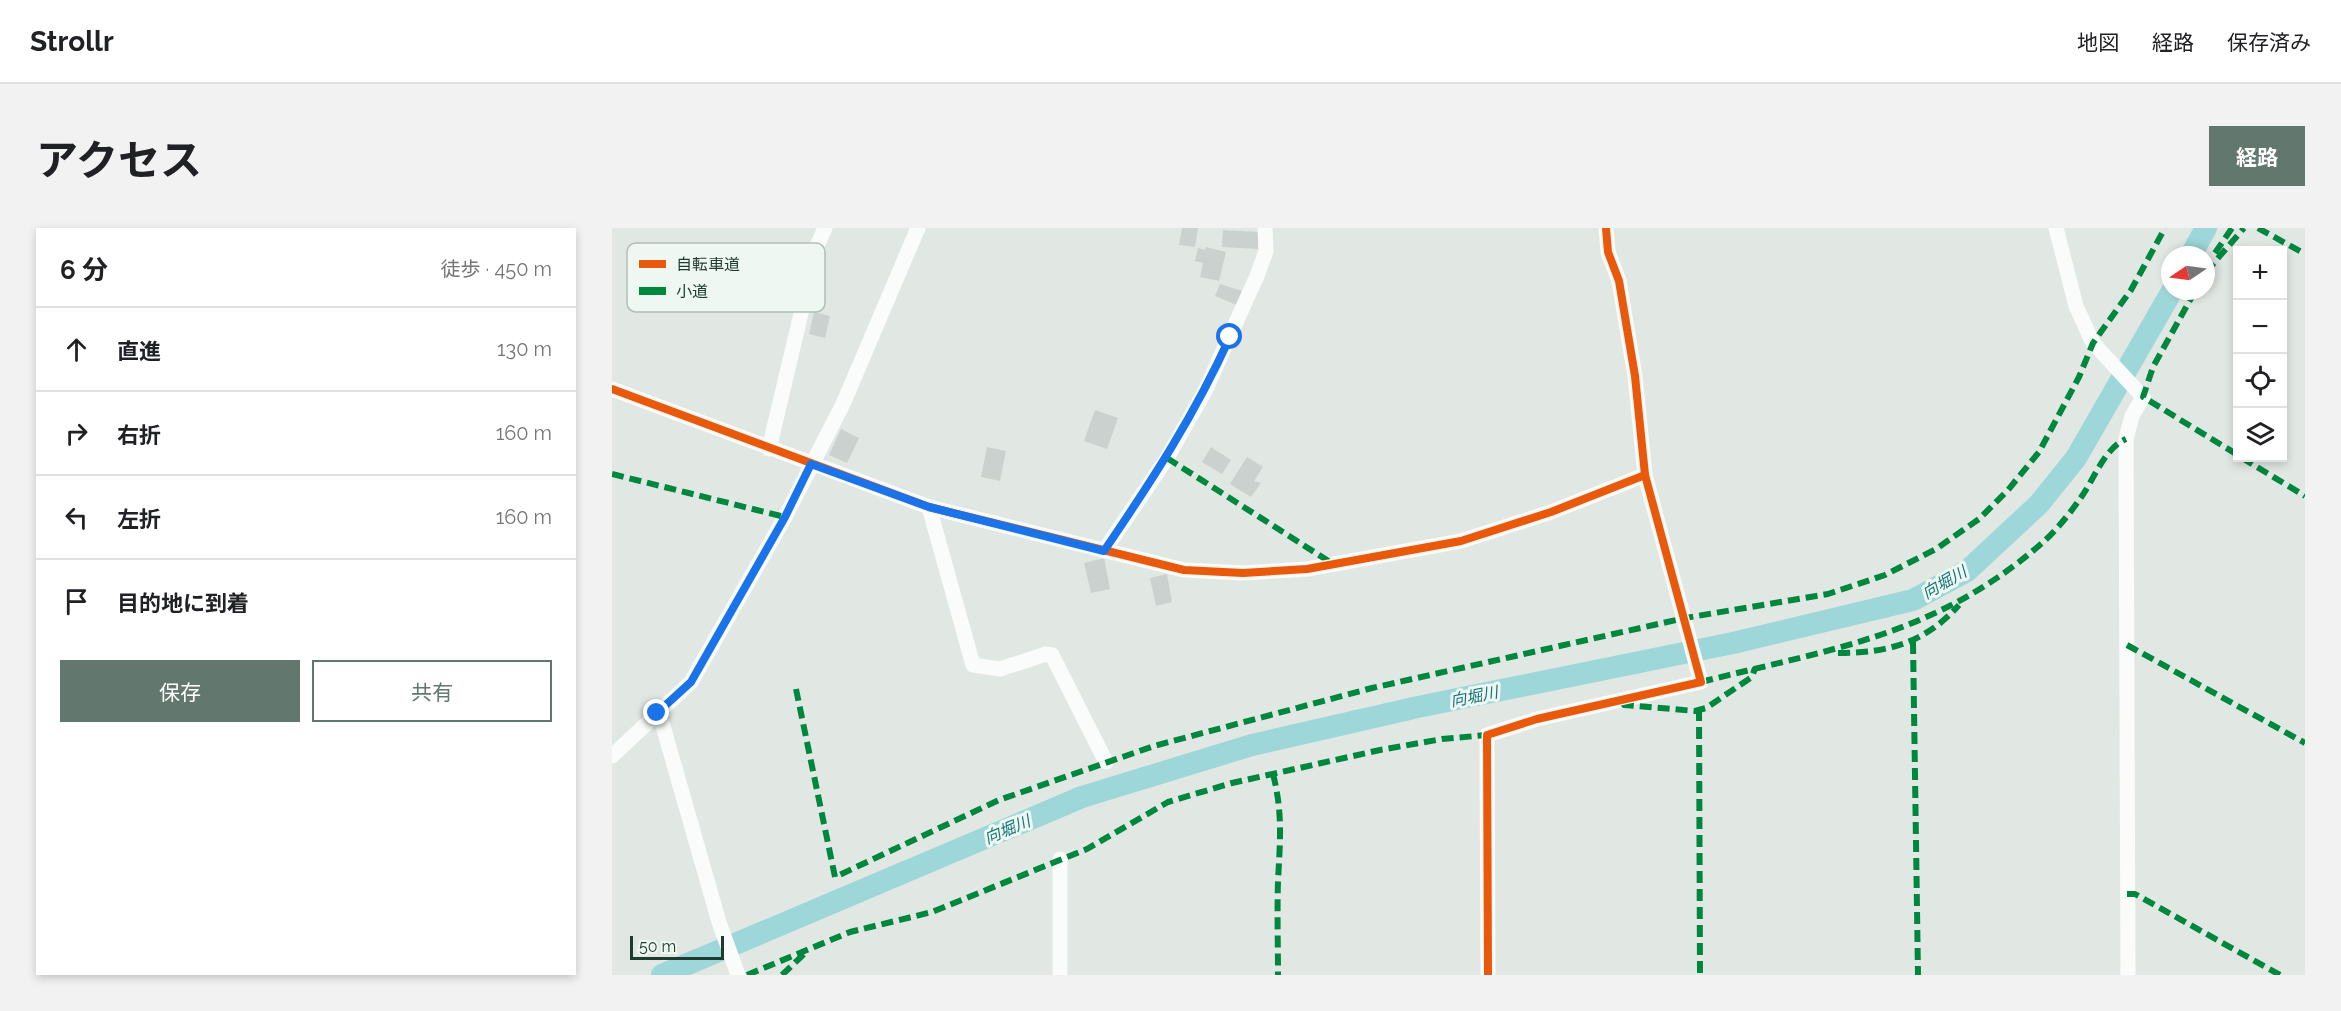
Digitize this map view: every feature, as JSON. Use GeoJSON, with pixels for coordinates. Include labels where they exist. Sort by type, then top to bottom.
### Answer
{"type":"FeatureCollection","features":[{"type":"Feature","properties":{"kind":"street"},"geometry":{"type":"LineString","coordinates":[[819,243],[825,228]]}},
{"type":"Feature","properties":{"kind":"street"},"geometry":{"type":"LineString","coordinates":[[612,756],[691,682],[785,517],[843,404],[918,228]]}},
{"type":"Feature","properties":{"kind":"street"},"geometry":{"type":"LineString","coordinates":[[1104,551],[1167,458],[1205,391],[1257,276],[1266,251],[1265,228]]}},
{"type":"Feature","properties":{"kind":"street"},"geometry":{"type":"LineString","coordinates":[[1488,975],[1487,735],[1537,718],[1701,682],[1645,475],[1635,376],[1619,281],[1608,252],[1606,228]]}},
{"type":"Feature","properties":{"kind":"street"},"geometry":{"type":"LineString","coordinates":[[2056,228],[2076,306],[2092,343],[2143,397],[2133,416],[2126,439],[2128,975]]}},
{"type":"Feature","properties":{"kind":"street"},"geometry":{"type":"LineString","coordinates":[[769,449],[802,312]]}},
{"type":"Feature","properties":{"kind":"street"},"geometry":{"type":"LineString","coordinates":[[612,389],[929,507],[1185,570],[1243,573],[1307,569],[1461,542],[1551,512],[1645,475]]}},
{"type":"Feature","properties":{"kind":"street"},"geometry":{"type":"LineString","coordinates":[[929,507],[973,665],[1000,669],[1046,654],[1052,655],[1106,762]]}},
{"type":"Feature","properties":{"kind":"street"},"geometry":{"type":"LineString","coordinates":[[657,713],[663,726],[719,922],[738,975]]}},
{"type":"Feature","properties":{"kind":"street"},"geometry":{"type":"LineString","coordinates":[[1060,859],[1060,975]]}},
{"type":"Feature","properties":{"kind":"building"},"geometry":{"type":"Polygon","coordinates":[[[1182,228],[1198,228],[1195,247],[1179,245],[1182,228]]]}},
{"type":"Feature","properties":{"kind":"building"},"geometry":{"type":"Polygon","coordinates":[[[1223,230],[1259,232],[1258,249],[1222,247],[1223,230]]]}},
{"type":"Feature","properties":{"kind":"building"},"geometry":{"type":"Polygon","coordinates":[[[1206,247],[1226,252],[1219,281],[1200,277],[1203,263],[1195,261],[1198,248],[1205,250],[1206,247]]]}},
{"type":"Feature","properties":{"kind":"building"},"geometry":{"type":"Polygon","coordinates":[[[1220,284],[1245,292],[1239,306],[1215,296],[1220,284]]]}},
{"type":"Feature","properties":{"kind":"building"},"geometry":{"type":"Polygon","coordinates":[[[814,312],[830,316],[825,338],[809,334],[814,312]]]}},
{"type":"Feature","properties":{"kind":"building"},"geometry":{"type":"Polygon","coordinates":[[[1095,410],[1118,418],[1107,449],[1084,441],[1095,410]]]}},
{"type":"Feature","properties":{"kind":"building"},"geometry":{"type":"Polygon","coordinates":[[[841,429],[859,438],[847,463],[829,455],[841,429]]]}},
{"type":"Feature","properties":{"kind":"building"},"geometry":{"type":"Polygon","coordinates":[[[987,447],[1006,451],[1000,481],[981,477],[987,447]]]}},
{"type":"Feature","properties":{"kind":"building"},"geometry":{"type":"Polygon","coordinates":[[[1211,447],[1231,460],[1222,474],[1202,462],[1211,447]]]}},
{"type":"Feature","properties":{"kind":"building"},"geometry":{"type":"Polygon","coordinates":[[[1247,457],[1263,467],[1254,481],[1261,483],[1251,497],[1230,484],[1247,457]]]}},
{"type":"Feature","properties":{"kind":"building"},"geometry":{"type":"Polygon","coordinates":[[[1104,558],[1110,589],[1091,593],[1084,563],[1104,558]]]}},
{"type":"Feature","properties":{"kind":"building"},"geometry":{"type":"Polygon","coordinates":[[[1167,574],[1172,602],[1156,606],[1150,578],[1167,574]]]}},
{"type":"Feature","properties":{"kind":"waterway","name":"向堀川"},"geometry":{"type":"LineString","coordinates":[[2196,246],[2206,228]]}},
{"type":"Feature","properties":{"kind":"waterway","name":"向堀川"},"geometry":{"type":"LineString","coordinates":[[662,975],[1082,797],[1252,745],[1418,707],[1733,643],[1913,600],[1967,571],[2039,504],[2076,458],[2167,300]]}},
{"type":"Feature","properties":{"kind":"marked path"},"geometry":{"type":"LineString","coordinates":[[796,689],[835,877],[999,800],[1154,746],[1372,688],[1685,618],[1828,594],[1885,575],[1936,549],[1979,519],[2008,490],[2039,452],[2079,377],[2093,343],[2131,290],[2165,228]]}},
{"type":"Feature","properties":{"kind":"marked path"},"geometry":{"type":"LineString","coordinates":[[2215,253],[2232,228]]}},
{"type":"Feature","properties":{"kind":"marked path"},"geometry":{"type":"LineString","coordinates":[[2215,262],[2244,228]]}},
{"type":"Feature","properties":{"kind":"marked path"},"geometry":{"type":"LineString","coordinates":[[2258,228],[2305,254]]}},
{"type":"Feature","properties":{"kind":"marked path"},"geometry":{"type":"LineString","coordinates":[[2190,300],[2153,367],[2143,397],[2233,452]]}},
{"type":"Feature","properties":{"kind":"marked path"},"geometry":{"type":"LineString","coordinates":[[1701,682],[1880,635],[1961,600],[2001,575],[2047,539],[2078,502],[2106,456],[2126,439]]}},
{"type":"Feature","properties":{"kind":"marked path"},"geometry":{"type":"LineString","coordinates":[[1167,458],[1333,564]]}},
{"type":"Feature","properties":{"kind":"marked path"},"geometry":{"type":"LineString","coordinates":[[2249,462],[2305,496]]}},
{"type":"Feature","properties":{"kind":"marked path"},"geometry":{"type":"LineString","coordinates":[[612,474],[785,517]]}},
{"type":"Feature","properties":{"kind":"marked path"},"geometry":{"type":"LineString","coordinates":[[1838,653],[1873,651],[1904,643],[1933,629],[1959,605]]}},
{"type":"Feature","properties":{"kind":"marked path"},"geometry":{"type":"LineString","coordinates":[[1913,642],[1918,975]]}},
{"type":"Feature","properties":{"kind":"marked path"},"geometry":{"type":"LineString","coordinates":[[2127,645],[2305,743]]}},
{"type":"Feature","properties":{"kind":"marked path"},"geometry":{"type":"LineString","coordinates":[[1623,703],[1624,705],[1695,711],[1706,708],[1752,677],[1755,668]]}},
{"type":"Feature","properties":{"kind":"marked path"},"geometry":{"type":"LineString","coordinates":[[1699,709],[1700,975]]}},
{"type":"Feature","properties":{"kind":"marked path"},"geometry":{"type":"LineString","coordinates":[[747,975],[850,932],[932,912],[1087,849],[1168,802],[1232,783],[1380,750],[1442,739],[1487,735]]}},
{"type":"Feature","properties":{"kind":"marked path"},"geometry":{"type":"LineString","coordinates":[[1273,774],[1280,828],[1278,975]]}},
{"type":"Feature","properties":{"kind":"marked path"},"geometry":{"type":"LineString","coordinates":[[2127,894],[2135,894],[2280,975]]}},
{"type":"Feature","properties":{"kind":"marked path"},"geometry":{"type":"LineString","coordinates":[[782,975],[804,954]]}},
{"type":"Feature","properties":{"kind":"cycle path"},"geometry":{"type":"LineString","coordinates":[[1488,975],[1487,735],[1537,719],[1701,682],[1645,475],[1635,376],[1619,281],[1608,252],[1606,228]]}},
{"type":"Feature","properties":{"kind":"cycle path"},"geometry":{"type":"LineString","coordinates":[[612,389],[929,507],[1184,570],[1243,573],[1307,569],[1461,541],[1551,512],[1645,475]]}},
{"type":"Feature","properties":{"kind":"route"},"geometry":{"type":"LineString","coordinates":[[657,713],[691,682],[785,517],[811,464],[929,507],[1104,551],[1167,458],[1205,391],[1230,337]]}}]}
